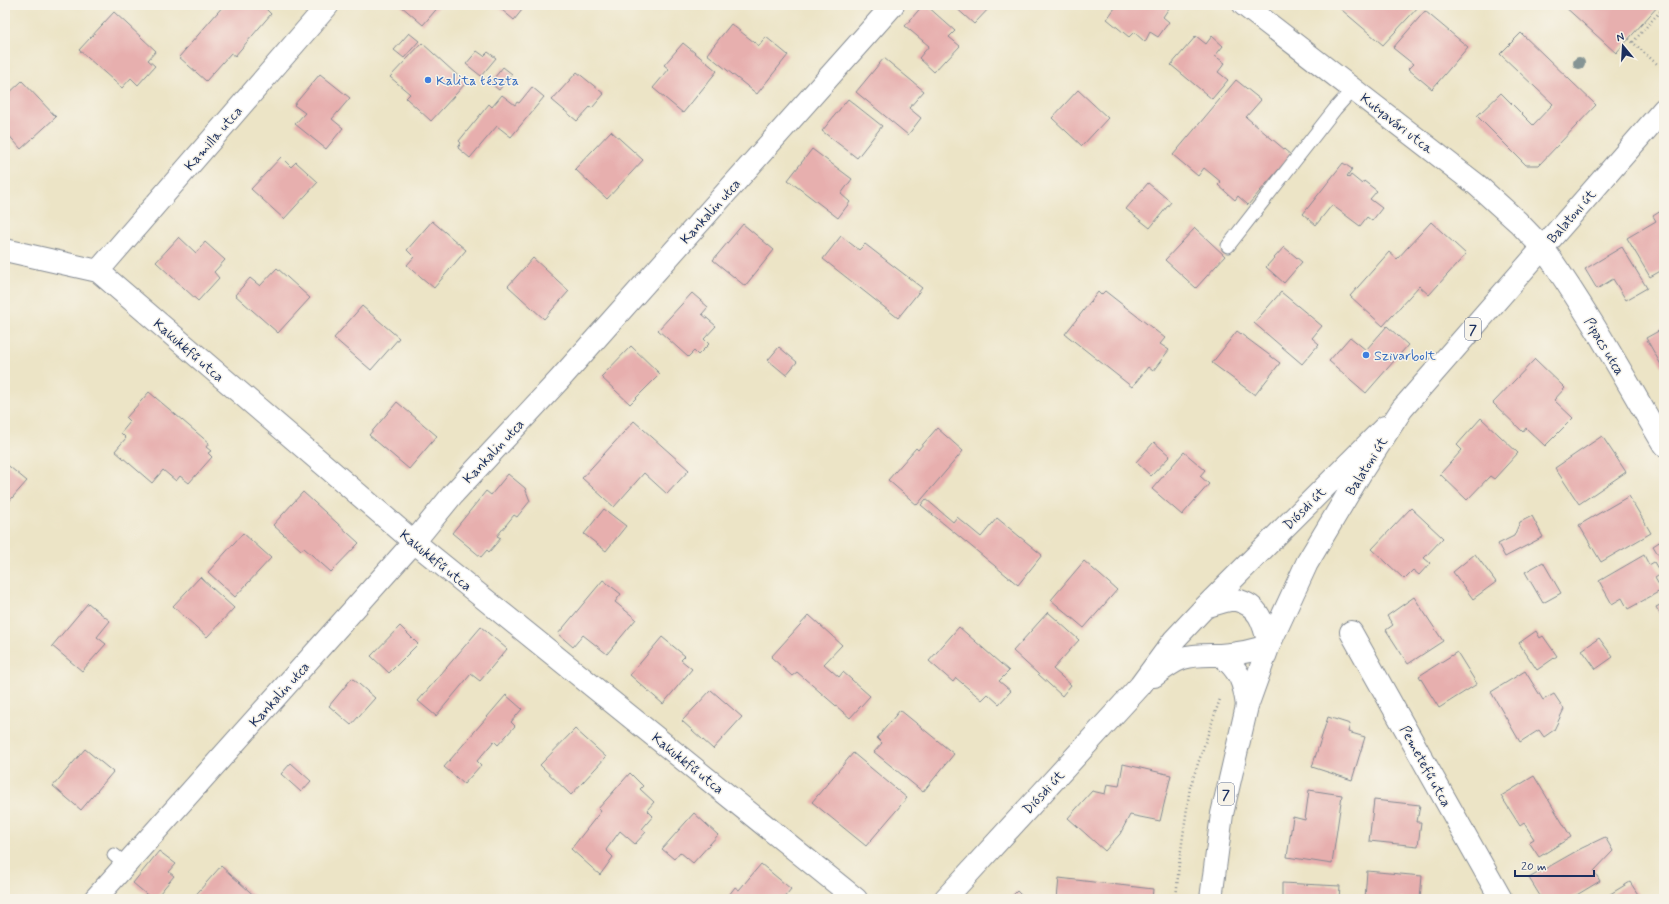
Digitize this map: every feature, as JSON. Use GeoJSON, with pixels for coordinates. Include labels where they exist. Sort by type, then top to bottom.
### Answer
{"type":"FeatureCollection","features":[{"type":"Feature","properties":{"kind":"street","name":"Kankalin utca"},"geometry":{"type":"LineString","coordinates":[[95,899],[120,860],[414,542],[453,494],[560,379],[893,5]]}},
{"type":"Feature","properties":{"kind":"street","name":"Kutyavári utca"},"geometry":{"type":"LineString","coordinates":[[1244,5],[1476,185],[1518,222],[1543,248]]}},
{"type":"Feature","properties":{"kind":"street","name":"Kamilla utca"},"geometry":{"type":"LineString","coordinates":[[98,271],[324,6]]}},
{"type":"Feature","properties":{"kind":"street","name":"Balatoni út"},"geometry":{"type":"LineString","coordinates":[[1211,899],[1222,814],[1247,706],[1269,646],[1307,563],[1360,474],[1402,409],[1664,109]]}},
{"type":"Feature","properties":{"kind":"street","name":"Pipacs utca"},"geometry":{"type":"LineString","coordinates":[[1543,248],[1581,305],[1664,445]]}},
{"type":"Feature","properties":{"kind":"street","name":"Kakukkfű utca"},"geometry":{"type":"LineString","coordinates":[[8,255],[98,271],[414,542],[856,899]]}},
{"type":"Feature","properties":{"kind":"street","name":"Diósdi út"},"geometry":{"type":"LineString","coordinates":[[945,899],[1140,686],[1174,640],[1402,409]]}},
{"type":"Feature","properties":{"kind":"street"},"geometry":{"type":"LineString","coordinates":[[1205,607],[1235,600],[1252,607],[1263,622],[1269,646]]}},
{"type":"Feature","properties":{"kind":"street","name":"Pemetefű utca"},"geometry":{"type":"LineString","coordinates":[[1351,632],[1501,899]]}},
{"type":"Feature","properties":{"kind":"street","name":"Diósdi út"},"geometry":{"type":"LineString","coordinates":[[1140,686],[1165,667],[1184,658],[1205,654],[1221,655],[1245,652],[1269,646]]}},
{"type":"Feature","properties":{"kind":"street"},"geometry":{"type":"LineString","coordinates":[[1221,655],[1232,664],[1239,675],[1245,687],[1247,706]]}},
{"type":"Feature","properties":{"kind":"lane"},"geometry":{"type":"LineString","coordinates":[[1228,246],[1334,108],[1353,89]]}},
{"type":"Feature","properties":{"kind":"path"},"geometry":{"type":"LineString","coordinates":[[1633,42],[1664,8]]}},
{"type":"Feature","properties":{"kind":"path"},"geometry":{"type":"LineString","coordinates":[[1629,39],[1657,64]]}},
{"type":"Feature","properties":{"kind":"path"},"geometry":{"type":"LineString","coordinates":[[1176,899],[1179,864],[1190,787],[1222,693]]}},
{"type":"Feature","properties":{"kind":"building"},"geometry":{"type":"Polygon","coordinates":[[[224,5],[262,5],[271,14],[235,56],[231,53],[206,81],[179,57],[224,5]]]}},
{"type":"Feature","properties":{"kind":"building"},"geometry":{"type":"Polygon","coordinates":[[[400,5],[440,5],[423,25],[400,5]]]}},
{"type":"Feature","properties":{"kind":"building"},"geometry":{"type":"Polygon","coordinates":[[[496,5],[526,5],[514,20],[496,5]]]}},
{"type":"Feature","properties":{"kind":"building"},"geometry":{"type":"Polygon","coordinates":[[[923,5],[926,5],[955,31],[949,37],[960,46],[934,72],[919,58],[929,46],[905,26],[923,5]]]}},
{"type":"Feature","properties":{"kind":"building"},"geometry":{"type":"Polygon","coordinates":[[[953,5],[992,5],[974,24],[953,5]]]}},
{"type":"Feature","properties":{"kind":"building"},"geometry":{"type":"Polygon","coordinates":[[[1117,5],[1166,5],[1169,8],[1163,17],[1169,22],[1158,37],[1150,32],[1145,42],[1134,32],[1129,37],[1107,19],[1117,5]]]}},
{"type":"Feature","properties":{"kind":"building"},"geometry":{"type":"Polygon","coordinates":[[[1336,5],[1420,5],[1383,45],[1336,5]]]}},
{"type":"Feature","properties":{"kind":"building"},"geometry":{"type":"Polygon","coordinates":[[[1563,5],[1659,5],[1616,53],[1563,5]]]}},
{"type":"Feature","properties":{"kind":"building"},"geometry":{"type":"Polygon","coordinates":[[[1425,11],[1468,47],[1432,89],[1408,69],[1413,64],[1393,48],[1425,11]]]}},
{"type":"Feature","properties":{"kind":"building"},"geometry":{"type":"Polygon","coordinates":[[[114,12],[156,51],[148,60],[155,66],[138,85],[131,78],[122,88],[79,50],[114,12]]]}},
{"type":"Feature","properties":{"kind":"building"},"geometry":{"type":"Polygon","coordinates":[[[731,24],[759,46],[766,37],[788,55],[757,94],[707,54],[731,24]]]}},
{"type":"Feature","properties":{"kind":"building"},"geometry":{"type":"Polygon","coordinates":[[[409,33],[419,41],[404,58],[394,50],[409,33]]]}},
{"type":"Feature","properties":{"kind":"building"},"geometry":{"type":"Polygon","coordinates":[[[1521,33],[1596,105],[1539,165],[1526,165],[1477,116],[1501,93],[1533,125],[1553,104],[1500,54],[1521,33]]]}},
{"type":"Feature","properties":{"kind":"building"},"geometry":{"type":"Polygon","coordinates":[[[1196,36],[1206,44],[1212,36],[1223,46],[1215,56],[1225,63],[1218,72],[1228,80],[1212,99],[1171,65],[1196,36]]]}},
{"type":"Feature","properties":{"kind":"building","name":"Kalita tészta"},"geometry":{"type":"Polygon","coordinates":[[[422,43],[466,83],[431,121],[406,98],[410,94],[390,77],[422,43]]]}},
{"type":"Feature","properties":{"kind":"building"},"geometry":{"type":"Polygon","coordinates":[[[683,43],[717,71],[683,113],[653,88],[669,69],[664,65],[683,43]]]}},
{"type":"Feature","properties":{"kind":"building"},"geometry":{"type":"Polygon","coordinates":[[[477,51],[484,56],[488,52],[496,58],[481,76],[466,64],[477,51]]]}},
{"type":"Feature","properties":{"kind":"building"},"geometry":{"type":"Polygon","coordinates":[[[884,58],[924,91],[909,108],[921,118],[908,135],[856,92],[884,58]]]}},
{"type":"Feature","properties":{"kind":"building"},"geometry":{"type":"Polygon","coordinates":[[[503,67],[512,74],[499,90],[490,83],[503,67]]]}},
{"type":"Feature","properties":{"kind":"building"},"geometry":{"type":"Polygon","coordinates":[[[577,72],[604,94],[592,108],[590,107],[577,121],[552,100],[577,72]]]}},
{"type":"Feature","properties":{"kind":"building"},"geometry":{"type":"Polygon","coordinates":[[[320,74],[350,98],[332,119],[343,128],[326,149],[295,124],[305,113],[294,105],[320,74]]]}},
{"type":"Feature","properties":{"kind":"building"},"geometry":{"type":"Polygon","coordinates":[[[1236,80],[1261,100],[1246,117],[1291,155],[1248,205],[1238,196],[1235,200],[1218,185],[1221,182],[1204,168],[1198,176],[1173,155],[1236,80]]]}},
{"type":"Feature","properties":{"kind":"building"},"geometry":{"type":"Polygon","coordinates":[[[22,81],[56,117],[21,149],[5,131],[5,97],[22,81]]]}},
{"type":"Feature","properties":{"kind":"building"},"geometry":{"type":"Polygon","coordinates":[[[532,87],[544,97],[511,137],[497,126],[470,158],[458,148],[461,143],[459,141],[489,104],[492,107],[502,95],[515,105],[517,102],[519,103],[532,87]]]}},
{"type":"Feature","properties":{"kind":"building"},"geometry":{"type":"Polygon","coordinates":[[[1078,90],[1108,118],[1082,146],[1052,118],[1078,90]]]}},
{"type":"Feature","properties":{"kind":"building"},"geometry":{"type":"Polygon","coordinates":[[[848,99],[882,126],[857,158],[822,131],[848,99]]]}},
{"type":"Feature","properties":{"kind":"building"},"geometry":{"type":"Polygon","coordinates":[[[611,131],[643,160],[607,199],[575,169],[611,131]]]}},
{"type":"Feature","properties":{"kind":"building"},"geometry":{"type":"Polygon","coordinates":[[[812,149],[852,179],[841,194],[850,202],[838,218],[788,180],[812,149]]]}},
{"type":"Feature","properties":{"kind":"building"},"geometry":{"type":"Polygon","coordinates":[[[281,157],[291,167],[296,162],[318,182],[284,219],[251,189],[281,157]]]}},
{"type":"Feature","properties":{"kind":"building"},"geometry":{"type":"Polygon","coordinates":[[[1343,163],[1352,169],[1347,176],[1349,178],[1351,175],[1362,184],[1364,181],[1377,191],[1370,199],[1382,208],[1372,221],[1367,217],[1360,226],[1332,205],[1316,225],[1303,214],[1343,163]]]}},
{"type":"Feature","properties":{"kind":"building"},"geometry":{"type":"Polygon","coordinates":[[[1148,183],[1171,202],[1150,228],[1126,209],[1148,183]]]}},
{"type":"Feature","properties":{"kind":"building"},"geometry":{"type":"Polygon","coordinates":[[[1664,209],[1664,269],[1650,277],[1627,238],[1656,221],[1653,216],[1664,209]]]}},
{"type":"Feature","properties":{"kind":"building"},"geometry":{"type":"Polygon","coordinates":[[[432,221],[466,250],[434,288],[407,265],[414,257],[407,250],[432,221]]]}},
{"type":"Feature","properties":{"kind":"building"},"geometry":{"type":"Polygon","coordinates":[[[1431,222],[1466,254],[1429,295],[1419,286],[1383,326],[1350,296],[1389,252],[1397,259],[1431,222]]]}},
{"type":"Feature","properties":{"kind":"building"},"geometry":{"type":"Polygon","coordinates":[[[743,224],[774,250],[745,286],[713,260],[743,224]]]}},
{"type":"Feature","properties":{"kind":"building"},"geometry":{"type":"Polygon","coordinates":[[[1195,228],[1225,256],[1196,288],[1165,260],[1195,228]]]}},
{"type":"Feature","properties":{"kind":"building"},"geometry":{"type":"Polygon","coordinates":[[[841,236],[859,250],[865,244],[922,288],[898,318],[823,259],[841,236]]]}},
{"type":"Feature","properties":{"kind":"building"},"geometry":{"type":"Polygon","coordinates":[[[179,237],[196,253],[205,242],[225,260],[214,272],[219,278],[198,301],[156,262],[179,237]]]}},
{"type":"Feature","properties":{"kind":"building"},"geometry":{"type":"Polygon","coordinates":[[[1284,247],[1302,262],[1284,283],[1266,267],[1284,247]]]}},
{"type":"Feature","properties":{"kind":"building"},"geometry":{"type":"Polygon","coordinates":[[[1622,247],[1647,288],[1626,300],[1613,279],[1597,289],[1585,269],[1622,247]]]}},
{"type":"Feature","properties":{"kind":"building"},"geometry":{"type":"Polygon","coordinates":[[[533,258],[569,291],[544,319],[508,286],[533,258]]]}},
{"type":"Feature","properties":{"kind":"building"},"geometry":{"type":"Polygon","coordinates":[[[277,268],[310,298],[278,333],[235,295],[250,278],[260,286],[277,268]]]}},
{"type":"Feature","properties":{"kind":"building"},"geometry":{"type":"Polygon","coordinates":[[[1105,291],[1165,338],[1160,344],[1169,350],[1153,371],[1148,367],[1132,387],[1065,334],[1098,292],[1101,295],[1105,291]]]}},
{"type":"Feature","properties":{"kind":"building"},"geometry":{"type":"Polygon","coordinates":[[[1281,292],[1322,326],[1312,338],[1319,344],[1302,364],[1254,323],[1281,292]]]}},
{"type":"Feature","properties":{"kind":"building"},"geometry":{"type":"Polygon","coordinates":[[[692,293],[708,307],[702,314],[716,326],[704,339],[709,344],[698,355],[694,351],[688,357],[658,330],[692,293]]]}},
{"type":"Feature","properties":{"kind":"building"},"geometry":{"type":"Polygon","coordinates":[[[362,306],[399,338],[371,370],[334,338],[362,306]]]}},
{"type":"Feature","properties":{"kind":"building","name":"Szivarbolt"},"geometry":{"type":"Polygon","coordinates":[[[1387,326],[1408,345],[1366,393],[1329,361],[1350,337],[1366,350],[1387,326]]]}},
{"type":"Feature","properties":{"kind":"building"},"geometry":{"type":"Polygon","coordinates":[[[1664,328],[1664,370],[1646,338],[1664,328]]]}},
{"type":"Feature","properties":{"kind":"building"},"geometry":{"type":"Polygon","coordinates":[[[1237,331],[1280,363],[1255,395],[1212,363],[1237,331]]]}},
{"type":"Feature","properties":{"kind":"building"},"geometry":{"type":"Polygon","coordinates":[[[631,346],[660,374],[630,404],[601,377],[631,346]]]}},
{"type":"Feature","properties":{"kind":"building"},"geometry":{"type":"Polygon","coordinates":[[[779,347],[797,362],[786,375],[768,360],[779,347]]]}},
{"type":"Feature","properties":{"kind":"building"},"geometry":{"type":"Polygon","coordinates":[[[1535,359],[1565,388],[1554,400],[1573,418],[1545,446],[1526,428],[1523,432],[1493,403],[1535,359]]]}},
{"type":"Feature","properties":{"kind":"building"},"geometry":{"type":"Polygon","coordinates":[[[149,392],[209,443],[206,447],[211,451],[208,453],[212,457],[189,483],[180,476],[176,481],[163,470],[152,483],[115,451],[126,438],[121,433],[130,422],[126,418],[149,392]]]}},
{"type":"Feature","properties":{"kind":"building"},"geometry":{"type":"Polygon","coordinates":[[[397,402],[437,436],[409,469],[369,435],[397,402]]]}},
{"type":"Feature","properties":{"kind":"building"},"geometry":{"type":"Polygon","coordinates":[[[1481,418],[1518,453],[1494,479],[1490,476],[1467,500],[1440,474],[1462,450],[1457,445],[1481,418]]]}},
{"type":"Feature","properties":{"kind":"building"},"geometry":{"type":"Polygon","coordinates":[[[634,421],[689,470],[667,494],[644,473],[614,507],[582,478],[634,421]]]}},
{"type":"Feature","properties":{"kind":"building"},"geometry":{"type":"Polygon","coordinates":[[[937,428],[963,451],[917,505],[888,480],[916,448],[918,450],[937,428]]]}},
{"type":"Feature","properties":{"kind":"building"},"geometry":{"type":"Polygon","coordinates":[[[1602,436],[1626,472],[1579,504],[1555,468],[1602,436]]]}},
{"type":"Feature","properties":{"kind":"building"},"geometry":{"type":"Polygon","coordinates":[[[1154,442],[1170,456],[1151,476],[1136,462],[1154,442]]]}},
{"type":"Feature","properties":{"kind":"building"},"geometry":{"type":"Polygon","coordinates":[[[1184,452],[1205,470],[1200,476],[1209,484],[1182,515],[1152,489],[1184,452]]]}},
{"type":"Feature","properties":{"kind":"building"},"geometry":{"type":"Polygon","coordinates":[[[5,463],[27,481],[5,506],[5,463]]]}},
{"type":"Feature","properties":{"kind":"building"},"geometry":{"type":"Polygon","coordinates":[[[508,474],[525,488],[530,501],[517,517],[514,515],[497,536],[501,538],[489,552],[487,550],[481,557],[452,533],[486,491],[491,495],[508,474]]]}},
{"type":"Feature","properties":{"kind":"building"},"geometry":{"type":"Polygon","coordinates":[[[303,492],[359,543],[331,572],[304,548],[301,550],[273,525],[303,492]]]}},
{"type":"Feature","properties":{"kind":"building"},"geometry":{"type":"Polygon","coordinates":[[[1629,496],[1651,533],[1601,562],[1579,525],[1629,496]]]}},
{"type":"Feature","properties":{"kind":"building"},"geometry":{"type":"Polygon","coordinates":[[[926,499],[953,522],[957,517],[981,537],[997,518],[1042,555],[1018,585],[921,505],[926,499]]]}},
{"type":"Feature","properties":{"kind":"building"},"geometry":{"type":"Polygon","coordinates":[[[1411,508],[1443,538],[1424,558],[1430,563],[1419,575],[1413,570],[1404,579],[1372,549],[1411,508]]]}},
{"type":"Feature","properties":{"kind":"building"},"geometry":{"type":"Polygon","coordinates":[[[604,509],[626,526],[606,551],[584,534],[604,509]]]}},
{"type":"Feature","properties":{"kind":"building"},"geometry":{"type":"Polygon","coordinates":[[[1532,516],[1543,537],[1505,557],[1498,544],[1514,536],[1520,522],[1532,516]]]}},
{"type":"Feature","properties":{"kind":"building"},"geometry":{"type":"Polygon","coordinates":[[[243,533],[271,558],[235,597],[208,572],[243,533]]]}},
{"type":"Feature","properties":{"kind":"building"},"geometry":{"type":"Polygon","coordinates":[[[1664,539],[1664,564],[1653,546],[1664,539]]]}},
{"type":"Feature","properties":{"kind":"building"},"geometry":{"type":"Polygon","coordinates":[[[1475,554],[1496,582],[1473,599],[1453,572],[1475,554]]]}},
{"type":"Feature","properties":{"kind":"building"},"geometry":{"type":"Polygon","coordinates":[[[1644,555],[1649,565],[1654,562],[1661,574],[1655,578],[1662,590],[1628,609],[1622,598],[1612,604],[1599,581],[1644,555]]]}},
{"type":"Feature","properties":{"kind":"building"},"geometry":{"type":"Polygon","coordinates":[[[1084,561],[1117,590],[1084,628],[1051,600],[1084,561]]]}},
{"type":"Feature","properties":{"kind":"building"},"geometry":{"type":"Polygon","coordinates":[[[1543,562],[1561,593],[1543,603],[1525,572],[1543,562]]]}},
{"type":"Feature","properties":{"kind":"building"},"geometry":{"type":"Polygon","coordinates":[[[200,577],[234,608],[207,637],[173,606],[200,577]]]}},
{"type":"Feature","properties":{"kind":"building"},"geometry":{"type":"Polygon","coordinates":[[[603,580],[621,594],[615,602],[636,619],[607,654],[583,635],[573,647],[558,634],[603,580]]]}},
{"type":"Feature","properties":{"kind":"building"},"geometry":{"type":"Polygon","coordinates":[[[1414,597],[1443,641],[1408,664],[1386,630],[1393,625],[1387,616],[1414,597]]]}},
{"type":"Feature","properties":{"kind":"building"},"geometry":{"type":"Polygon","coordinates":[[[88,603],[110,621],[97,637],[106,644],[82,671],[52,646],[88,603]]]}},
{"type":"Feature","properties":{"kind":"building"},"geometry":{"type":"Polygon","coordinates":[[[1664,603],[1664,622],[1656,607],[1664,603]]]}},
{"type":"Feature","properties":{"kind":"building"},"geometry":{"type":"Polygon","coordinates":[[[1048,612],[1079,640],[1053,669],[1071,685],[1062,696],[1013,651],[1048,612]]]}},
{"type":"Feature","properties":{"kind":"building"},"geometry":{"type":"Polygon","coordinates":[[[809,615],[842,645],[824,664],[839,677],[843,672],[870,696],[850,718],[797,672],[792,676],[771,657],[809,615]]]}},
{"type":"Feature","properties":{"kind":"building"},"geometry":{"type":"Polygon","coordinates":[[[400,626],[418,644],[389,673],[371,656],[400,626]]]}},
{"type":"Feature","properties":{"kind":"building"},"geometry":{"type":"Polygon","coordinates":[[[481,627],[507,649],[480,681],[471,674],[436,716],[418,701],[481,627]]]}},
{"type":"Feature","properties":{"kind":"building"},"geometry":{"type":"Polygon","coordinates":[[[959,627],[1009,671],[999,681],[1011,691],[999,704],[988,694],[982,700],[956,678],[953,682],[929,661],[959,627]]]}},
{"type":"Feature","properties":{"kind":"building"},"geometry":{"type":"Polygon","coordinates":[[[1536,631],[1540,638],[1543,636],[1557,656],[1537,670],[1519,643],[1536,631]]]}},
{"type":"Feature","properties":{"kind":"building"},"geometry":{"type":"Polygon","coordinates":[[[662,637],[685,656],[681,660],[692,669],[663,704],[630,675],[662,637]]]}},
{"type":"Feature","properties":{"kind":"building"},"geometry":{"type":"Polygon","coordinates":[[[1599,638],[1613,657],[1596,669],[1582,650],[1599,638]]]}},
{"type":"Feature","properties":{"kind":"building"},"geometry":{"type":"Polygon","coordinates":[[[1457,652],[1477,684],[1439,708],[1419,676],[1457,652]]]}},
{"type":"Feature","properties":{"kind":"building"},"geometry":{"type":"Polygon","coordinates":[[[1525,671],[1543,700],[1554,694],[1564,709],[1554,730],[1544,737],[1539,730],[1520,742],[1491,692],[1525,671]]]}},
{"type":"Feature","properties":{"kind":"building"},"geometry":{"type":"Polygon","coordinates":[[[352,678],[375,698],[351,725],[329,706],[352,678]]]}},
{"type":"Feature","properties":{"kind":"building"},"geometry":{"type":"Polygon","coordinates":[[[711,690],[742,717],[713,749],[682,721],[711,690]]]}},
{"type":"Feature","properties":{"kind":"building"},"geometry":{"type":"Polygon","coordinates":[[[506,695],[522,709],[511,722],[515,726],[498,745],[494,741],[477,761],[481,765],[464,784],[444,767],[506,695]]]}},
{"type":"Feature","properties":{"kind":"building"},"geometry":{"type":"Polygon","coordinates":[[[900,710],[954,754],[923,792],[874,752],[882,743],[877,738],[900,710]]]}},
{"type":"Feature","properties":{"kind":"building"},"geometry":{"type":"Polygon","coordinates":[[[1328,717],[1350,724],[1348,732],[1365,737],[1352,780],[1312,767],[1328,717]]]}},
{"type":"Feature","properties":{"kind":"building"},"geometry":{"type":"Polygon","coordinates":[[[575,729],[606,757],[571,795],[540,765],[575,729]]]}},
{"type":"Feature","properties":{"kind":"building"},"geometry":{"type":"Polygon","coordinates":[[[85,749],[113,772],[81,810],[53,786],[85,749]]]}},
{"type":"Feature","properties":{"kind":"building"},"geometry":{"type":"Polygon","coordinates":[[[853,753],[907,798],[866,846],[812,802],[853,753]]]}},
{"type":"Feature","properties":{"kind":"building"},"geometry":{"type":"Polygon","coordinates":[[[291,763],[311,781],[301,792],[281,774],[291,763]]]}},
{"type":"Feature","properties":{"kind":"building"},"geometry":{"type":"Polygon","coordinates":[[[1123,764],[1171,775],[1160,821],[1130,815],[1120,834],[1105,851],[1068,818],[1092,791],[1105,794],[1107,784],[1119,786],[1123,764]]]}},
{"type":"Feature","properties":{"kind":"building"},"geometry":{"type":"Polygon","coordinates":[[[630,773],[643,786],[640,789],[654,802],[647,810],[653,816],[642,829],[646,832],[635,844],[620,831],[606,850],[613,857],[600,875],[571,849],[601,811],[598,809],[630,773]]]}},
{"type":"Feature","properties":{"kind":"building"},"geometry":{"type":"Polygon","coordinates":[[[1534,776],[1571,837],[1539,857],[1529,842],[1534,839],[1524,823],[1520,826],[1501,796],[1534,776]]]}},
{"type":"Feature","properties":{"kind":"building"},"geometry":{"type":"Polygon","coordinates":[[[1309,790],[1342,795],[1332,864],[1287,857],[1293,817],[1305,820],[1309,790]]]}},
{"type":"Feature","properties":{"kind":"building"},"geometry":{"type":"Polygon","coordinates":[[[1374,800],[1420,805],[1417,822],[1421,822],[1418,846],[1369,841],[1374,800]]]}},
{"type":"Feature","properties":{"kind":"building"},"geometry":{"type":"Polygon","coordinates":[[[694,813],[718,835],[693,863],[680,852],[674,859],[662,849],[694,813]]]}},
{"type":"Feature","properties":{"kind":"building"},"geometry":{"type":"Polygon","coordinates":[[[1605,837],[1613,851],[1594,871],[1600,881],[1570,899],[1542,899],[1529,878],[1580,849],[1605,837]]]}},
{"type":"Feature","properties":{"kind":"building"},"geometry":{"type":"Polygon","coordinates":[[[159,851],[176,864],[169,872],[174,876],[155,899],[152,899],[133,883],[159,851]]]}},
{"type":"Feature","properties":{"kind":"building"},"geometry":{"type":"Polygon","coordinates":[[[761,864],[791,889],[783,899],[726,899],[735,887],[739,890],[761,864]]]}},
{"type":"Feature","properties":{"kind":"building"},"geometry":{"type":"Polygon","coordinates":[[[221,866],[258,899],[192,899],[221,866]]]}},
{"type":"Feature","properties":{"kind":"building"},"geometry":{"type":"Polygon","coordinates":[[[1367,871],[1422,876],[1420,899],[1365,899],[1367,871]]]}},
{"type":"Feature","properties":{"kind":"building"},"geometry":{"type":"Polygon","coordinates":[[[1059,878],[1153,889],[1152,899],[1057,899],[1059,878]]]}},
{"type":"Feature","properties":{"kind":"building"},"geometry":{"type":"Polygon","coordinates":[[[1630,882],[1641,899],[1602,899],[1630,882]]]}},
{"type":"Feature","properties":{"kind":"building"},"geometry":{"type":"Polygon","coordinates":[[[1282,883],[1340,886],[1339,899],[1282,899],[1282,883]]]}},
{"type":"Feature","properties":{"kind":"building"},"geometry":{"type":"Polygon","coordinates":[[[1017,891],[1025,899],[1009,899],[1017,891]]]}},
{"type":"Feature","properties":{"kind":"place","name":"Kalita tészta"},"geometry":{"type":"Point","coordinates":[428,80]}},
{"type":"Feature","properties":{"kind":"place","name":"Szivarbolt"},"geometry":{"type":"Point","coordinates":[1366,355]}}]}
